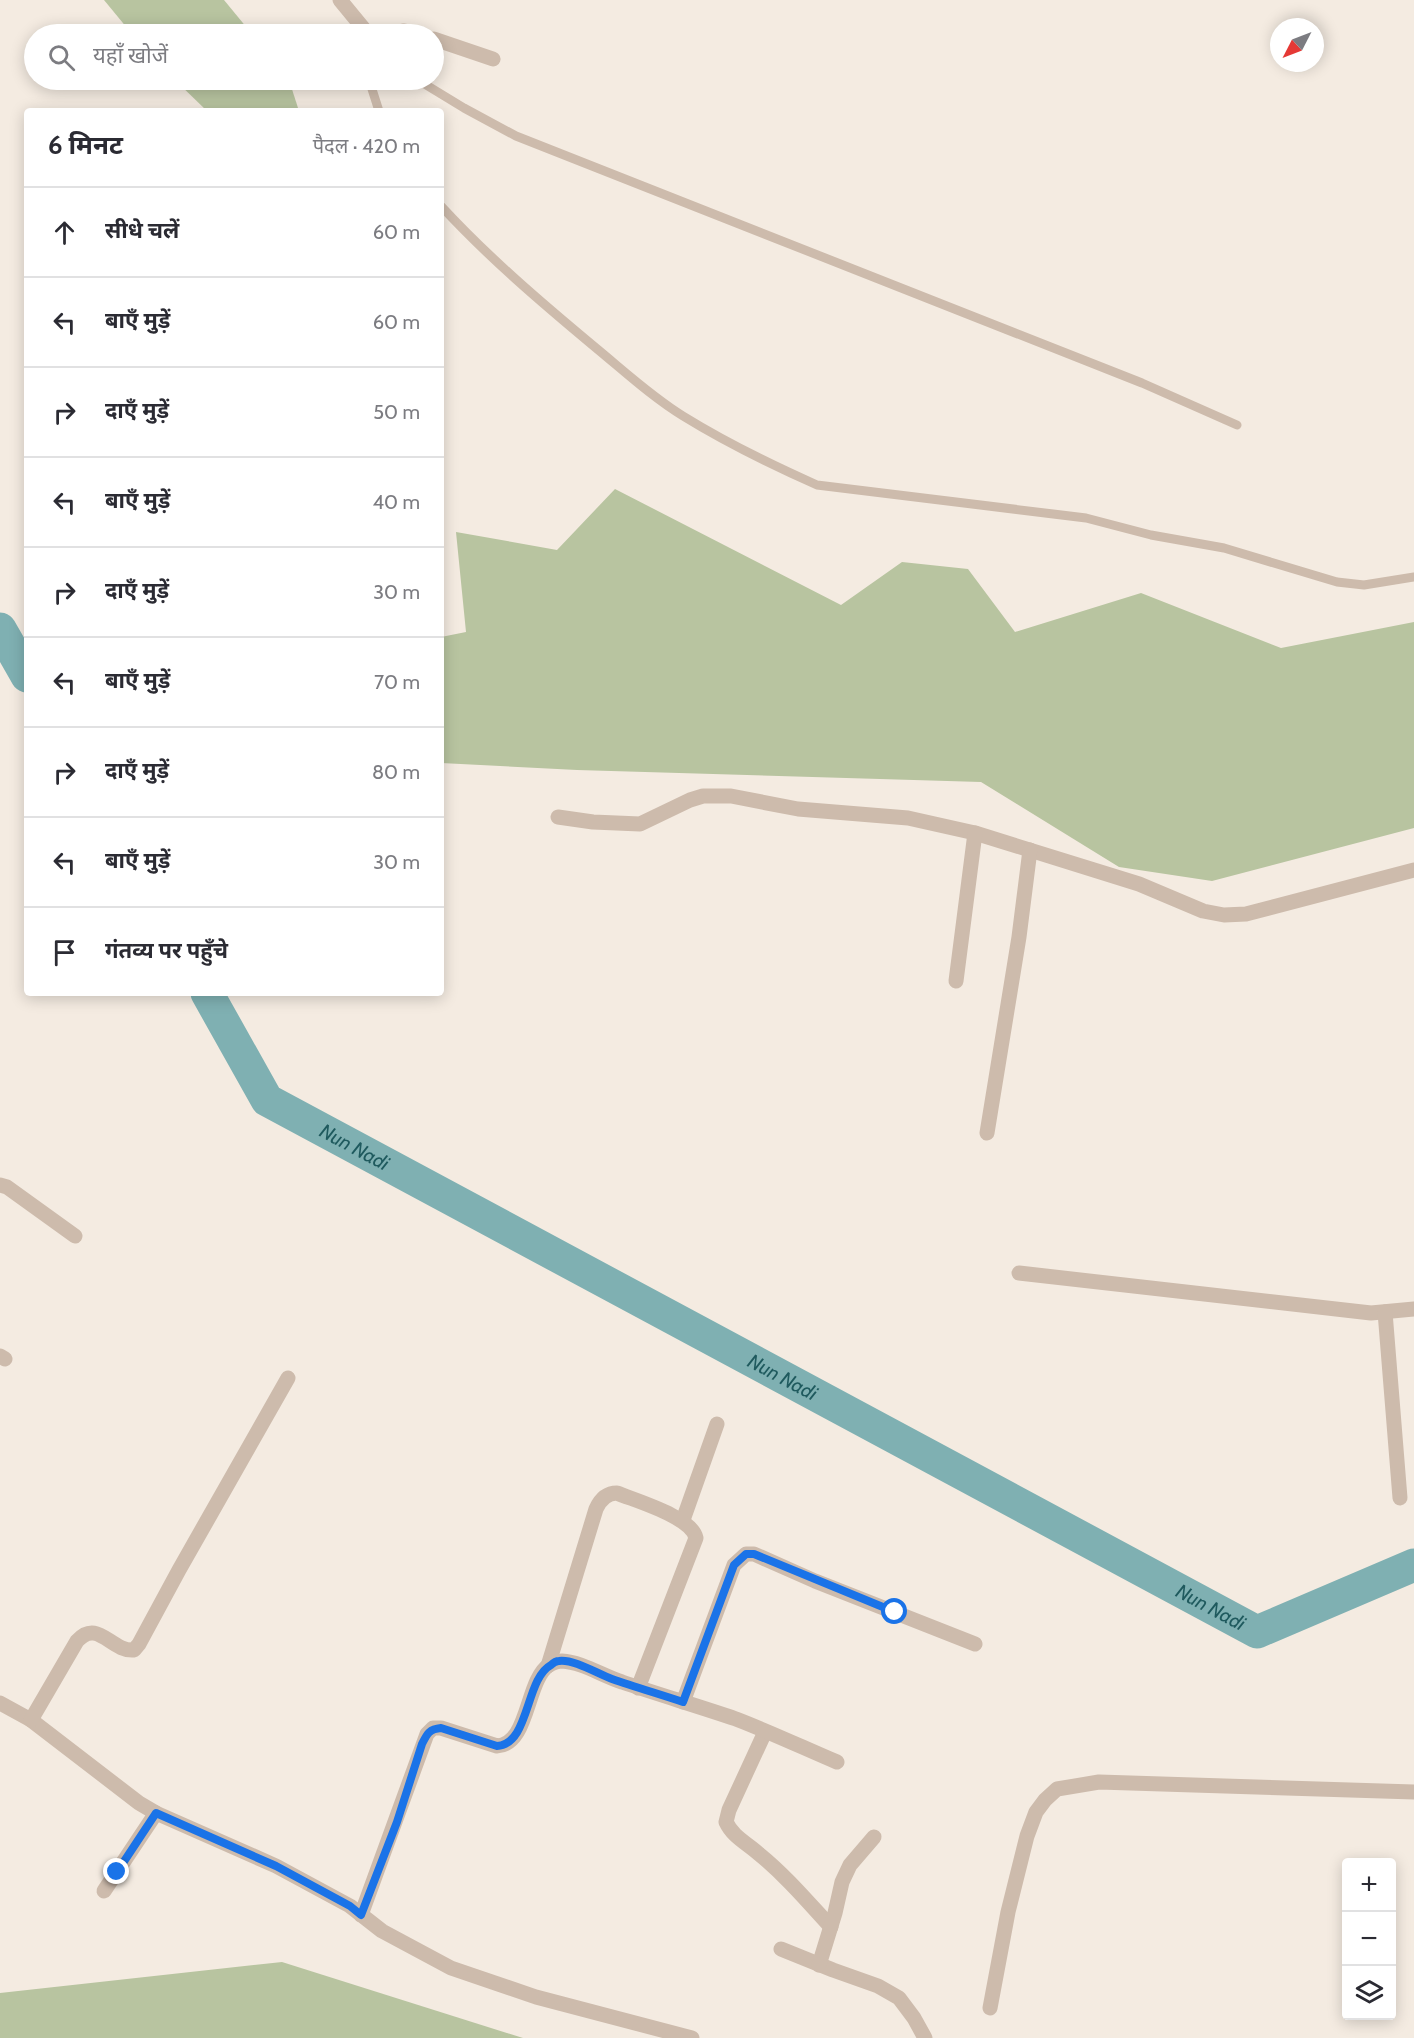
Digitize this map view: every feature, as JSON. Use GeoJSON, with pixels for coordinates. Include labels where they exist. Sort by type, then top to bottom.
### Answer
{"type":"FeatureCollection","features":[{"type":"Feature","properties":{"kind":"street"},"geometry":{"type":"LineString","coordinates":[[340,0],[360,24]]}},
{"type":"Feature","properties":{"kind":"street"},"geometry":{"type":"LineString","coordinates":[[444,42],[493,59]]}},
{"type":"Feature","properties":{"kind":"street"},"geometry":{"type":"LineString","coordinates":[[558,818],[639,824],[703,796],[731,796],[798,809],[908,818],[975,833],[1139,884],[1203,910],[1224,915],[1257,911],[1414,870]]}},
{"type":"Feature","properties":{"kind":"street"},"geometry":{"type":"LineString","coordinates":[[956,981],[975,833]]}},
{"type":"Feature","properties":{"kind":"street"},"geometry":{"type":"LineString","coordinates":[[987,1133],[1019,937],[1030,850]]}},
{"type":"Feature","properties":{"kind":"street"},"geometry":{"type":"LineString","coordinates":[[0,1185],[7,1187],[75,1236]]}},
{"type":"Feature","properties":{"kind":"street"},"geometry":{"type":"LineString","coordinates":[[1019,1273],[1371,1313],[1414,1309]]}},
{"type":"Feature","properties":{"kind":"street"},"geometry":{"type":"LineString","coordinates":[[1385,1312],[1400,1498]]}},
{"type":"Feature","properties":{"kind":"street"},"geometry":{"type":"LineString","coordinates":[[31,1720],[77,1641],[83,1635],[89,1632],[99,1634],[126,1651],[134,1650],[139,1644],[288,1378]]}},
{"type":"Feature","properties":{"kind":"street"},"geometry":{"type":"LineString","coordinates":[[683,1520],[717,1424]]}},
{"type":"Feature","properties":{"kind":"street"},"geometry":{"type":"LineString","coordinates":[[361,1915],[397,1822],[427,1734],[433,1728],[441,1728],[497,1746],[504,1746],[512,1740],[520,1727],[541,1674],[548,1666],[600,1500],[611,1493],[617,1493],[683,1520],[695,1533],[696,1538],[638,1688]]}},
{"type":"Feature","properties":{"kind":"street"},"geometry":{"type":"LineString","coordinates":[[683,1702],[734,1565],[746,1554],[754,1554],[815,1581],[975,1644]]}},
{"type":"Feature","properties":{"kind":"street"},"geometry":{"type":"LineString","coordinates":[[548,1666],[559,1661],[575,1664],[638,1688],[737,1720],[837,1762]]}},
{"type":"Feature","properties":{"kind":"street"},"geometry":{"type":"LineString","coordinates":[[0,1703],[31,1720],[115,1786],[156,1813],[276,1866],[350,1906],[382,1931],[451,1968],[536,1997],[692,2038]]}},
{"type":"Feature","properties":{"kind":"street"},"geometry":{"type":"LineString","coordinates":[[765,1732],[729,1810],[726,1822],[730,1831],[789,1881],[831,1927]]}},
{"type":"Feature","properties":{"kind":"street"},"geometry":{"type":"LineString","coordinates":[[990,2008],[1008,1912],[1027,1836],[1036,1812],[1057,1789],[1100,1782],[1414,1792]]}},
{"type":"Feature","properties":{"kind":"street"},"geometry":{"type":"LineString","coordinates":[[104,1892],[156,1813]]}},
{"type":"Feature","properties":{"kind":"street"},"geometry":{"type":"LineString","coordinates":[[819,1965],[842,1882],[850,1865],[873,1838]]}},
{"type":"Feature","properties":{"kind":"street"},"geometry":{"type":"LineString","coordinates":[[782,1949],[878,1986],[899,1998],[925,2038]]}},
{"type":"Feature","properties":{"kind":"lane"},"geometry":{"type":"LineString","coordinates":[[372,90],[378,108]]}},
{"type":"Feature","properties":{"kind":"lane"},"geometry":{"type":"LineString","coordinates":[[434,90],[516,136],[1142,383],[1237,425]]}},
{"type":"Feature","properties":{"kind":"lane"},"geometry":{"type":"LineString","coordinates":[[444,209],[472,240],[532,295],[631,378],[682,416],[766,461],[818,485],[1086,518],[1151,535],[1224,548],[1337,582],[1364,585],[1414,577]]}},
{"type":"Feature","properties":{"kind":"green space"},"geometry":{"type":"Polygon","coordinates":[[[104,0],[224,0],[244,24],[124,24],[104,0]]]}},
{"type":"Feature","properties":{"kind":"green space"},"geometry":{"type":"Polygon","coordinates":[[[185,90],[292,90],[298,108],[204,108],[185,90]]]}},
{"type":"Feature","properties":{"kind":"green space"},"geometry":{"type":"Polygon","coordinates":[[[615,489],[841,605],[902,562],[968,569],[1015,632],[1141,593],[1281,648],[1414,622],[1414,828],[1212,881],[1119,867],[981,782],[577,770],[444,763],[444,636],[466,632],[456,532],[557,550],[615,489]]]}},
{"type":"Feature","properties":{"kind":"green space"},"geometry":{"type":"Polygon","coordinates":[[[282,1962],[523,2038],[0,2038],[0,1993],[282,1962]]]}},
{"type":"Feature","properties":{"kind":"waterway","name":"Nun Nadi"},"geometry":{"type":"LineString","coordinates":[[0,629],[24,671]]}},
{"type":"Feature","properties":{"kind":"waterway","name":"Nun Nadi"},"geometry":{"type":"LineString","coordinates":[[209,996],[267,1100],[1257,1632],[1414,1565]]}},
{"type":"Feature","properties":{"kind":"route"},"geometry":{"type":"LineString","coordinates":[[117,1872],[156,1813],[276,1866],[350,1906],[361,1915],[397,1822],[422,1744],[433,1728],[441,1728],[497,1746],[504,1746],[512,1740],[520,1727],[541,1674],[548,1666],[559,1661],[575,1664],[683,1702],[734,1565],[746,1554],[754,1554],[895,1612]]}}]}
